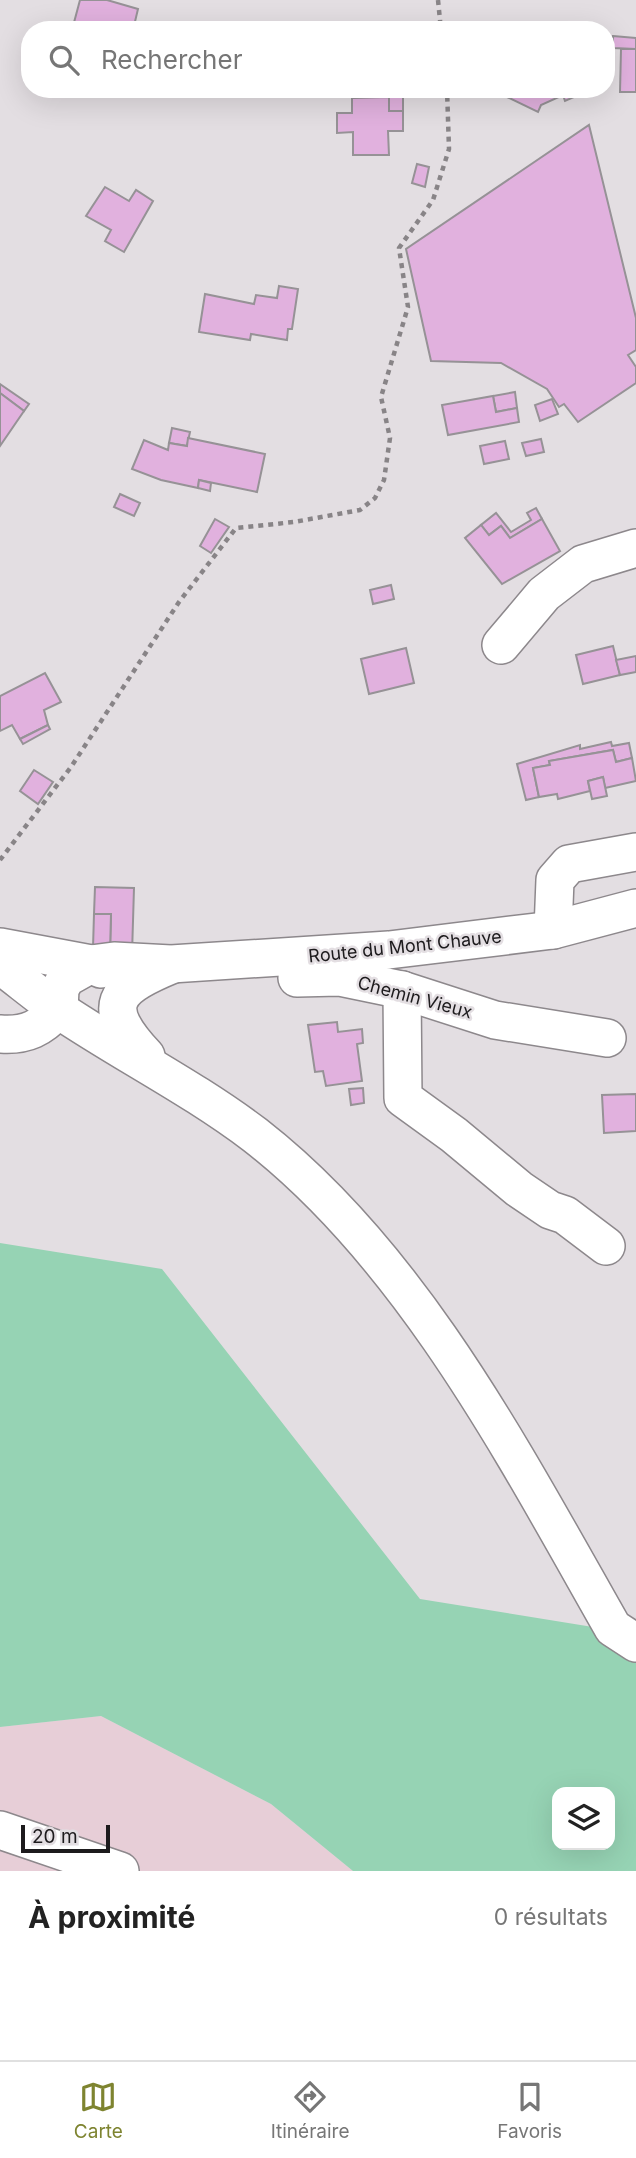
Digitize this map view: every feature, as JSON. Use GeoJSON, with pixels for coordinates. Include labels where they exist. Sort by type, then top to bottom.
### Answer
{"type":"FeatureCollection","features":[{"type":"Feature","properties":{"kind":"street"},"geometry":{"type":"LineString","coordinates":[[501,645],[544,594],[583,564],[636,548]]}},
{"type":"Feature","properties":{"kind":"street"},"geometry":{"type":"LineString","coordinates":[[553,930],[555,880],[569,864],[636,852]]}},
{"type":"Feature","properties":{"kind":"street","name":"Route du Mont Chauve"},"geometry":{"type":"LineString","coordinates":[[0,947],[91,964],[114,961],[181,963],[389,950],[553,930],[636,908]]}},
{"type":"Feature","properties":{"kind":"street"},"geometry":{"type":"LineString","coordinates":[[0,1034],[22,1034],[39,1029],[59,1010],[119,997],[145,976],[181,963]]}},
{"type":"Feature","properties":{"kind":"street","name":"Chemin Vieux"},"geometry":{"type":"LineString","coordinates":[[181,963],[194,976],[214,980],[339,977],[402,990],[495,1020],[607,1038]]}},
{"type":"Feature","properties":{"kind":"street"},"geometry":{"type":"LineString","coordinates":[[59,1010],[60,989],[66,978],[91,964],[102,970],[119,997],[128,1036],[159,1070]]}},
{"type":"Feature","properties":{"kind":"street"},"geometry":{"type":"LineString","coordinates":[[0,965],[59,1010],[159,1070],[255,1136],[332,1205],[394,1279],[464,1376],[528,1479],[613,1628],[636,1643]]}},
{"type":"Feature","properties":{"kind":"street"},"geometry":{"type":"LineString","coordinates":[[402,990],[403,1098],[454,1135],[519,1189],[550,1210],[565,1215],[606,1246]]}},
{"type":"Feature","properties":{"kind":"street"},"geometry":{"type":"LineString","coordinates":[[0,1830],[120,1871]]}},
{"type":"Feature","properties":{"kind":"path"},"geometry":{"type":"LineString","coordinates":[[438,0],[440,21]]}},
{"type":"Feature","properties":{"kind":"path"},"geometry":{"type":"LineString","coordinates":[[0,860],[71,766],[179,602],[236,528],[294,522],[360,510],[375,498],[384,480],[390,438],[381,397],[408,307],[398,248],[433,200],[449,149],[447,98]]}},
{"type":"Feature","properties":{"kind":"shaded area"},"geometry":{"type":"Polygon","coordinates":[[[101,1716],[271,1804],[353,1871],[0,1871],[0,1727],[101,1716]]]}},
{"type":"Feature","properties":{"kind":"green space"},"geometry":{"type":"Polygon","coordinates":[[[0,1243],[162,1269],[420,1599],[636,1634],[636,1871],[353,1871],[271,1804],[101,1716],[0,1727],[0,1243]]]}},
{"type":"Feature","properties":{"kind":"building"},"geometry":{"type":"Polygon","coordinates":[[[80,0],[107,0],[138,9],[135,21],[74,21],[80,0]]]}},
{"type":"Feature","properties":{"kind":"building"},"geometry":{"type":"Polygon","coordinates":[[[615,36],[636,38],[636,49],[615,48],[615,36]]]}},
{"type":"Feature","properties":{"kind":"building"},"geometry":{"type":"Polygon","coordinates":[[[621,49],[636,49],[636,92],[620,92],[621,49]]]}},
{"type":"Feature","properties":{"kind":"building"},"geometry":{"type":"Polygon","coordinates":[[[352,98],[389,98],[389,111],[403,111],[403,131],[388,131],[389,155],[353,155],[353,132],[337,133],[337,113],[352,113],[352,98]]]}},
{"type":"Feature","properties":{"kind":"building"},"geometry":{"type":"Polygon","coordinates":[[[389,98],[403,98],[403,111],[389,111],[389,98]]]}},
{"type":"Feature","properties":{"kind":"building"},"geometry":{"type":"Polygon","coordinates":[[[509,98],[556,98],[541,105],[538,112],[509,98]]]}},
{"type":"Feature","properties":{"kind":"building"},"geometry":{"type":"Polygon","coordinates":[[[589,125],[636,318],[636,350],[628,355],[636,367],[636,383],[578,422],[564,404],[559,407],[547,389],[501,363],[431,361],[406,249],[589,125]]]}},
{"type":"Feature","properties":{"kind":"building"},"geometry":{"type":"Polygon","coordinates":[[[417,164],[429,167],[425,187],[412,183],[417,164]]]}},
{"type":"Feature","properties":{"kind":"building"},"geometry":{"type":"Polygon","coordinates":[[[105,187],[129,201],[136,190],[153,201],[124,252],[105,241],[111,230],[86,216],[105,187]]]}},
{"type":"Feature","properties":{"kind":"building"},"geometry":{"type":"Polygon","coordinates":[[[279,286],[298,289],[292,329],[288,329],[287,340],[251,334],[250,340],[199,332],[205,294],[254,304],[256,295],[277,298],[279,286]]]}},
{"type":"Feature","properties":{"kind":"building"},"geometry":{"type":"Polygon","coordinates":[[[0,384],[29,404],[24,411],[0,393],[0,384]]]}},
{"type":"Feature","properties":{"kind":"building"},"geometry":{"type":"Polygon","coordinates":[[[515,392],[517,408],[496,412],[493,396],[515,392]]]}},
{"type":"Feature","properties":{"kind":"building"},"geometry":{"type":"Polygon","coordinates":[[[0,393],[24,411],[0,446],[0,393]]]}},
{"type":"Feature","properties":{"kind":"building"},"geometry":{"type":"Polygon","coordinates":[[[493,396],[496,412],[517,408],[519,422],[448,435],[442,405],[493,396]]]}},
{"type":"Feature","properties":{"kind":"building"},"geometry":{"type":"Polygon","coordinates":[[[552,399],[558,414],[540,421],[535,405],[552,399]]]}},
{"type":"Feature","properties":{"kind":"building"},"geometry":{"type":"Polygon","coordinates":[[[172,428],[190,432],[187,446],[169,443],[172,428]]]}},
{"type":"Feature","properties":{"kind":"building"},"geometry":{"type":"Polygon","coordinates":[[[188,438],[265,454],[257,492],[199,480],[198,488],[161,480],[132,469],[144,440],[168,450],[169,443],[187,446],[188,438]]]}},
{"type":"Feature","properties":{"kind":"building"},"geometry":{"type":"Polygon","coordinates":[[[541,439],[544,452],[526,456],[522,443],[541,439]]]}},
{"type":"Feature","properties":{"kind":"building"},"geometry":{"type":"Polygon","coordinates":[[[505,441],[509,459],[484,464],[480,446],[505,441]]]}},
{"type":"Feature","properties":{"kind":"building"},"geometry":{"type":"Polygon","coordinates":[[[199,480],[211,483],[210,491],[198,488],[199,480]]]}},
{"type":"Feature","properties":{"kind":"building"},"geometry":{"type":"Polygon","coordinates":[[[120,494],[140,503],[134,516],[114,507],[120,494]]]}},
{"type":"Feature","properties":{"kind":"building"},"geometry":{"type":"Polygon","coordinates":[[[536,508],[542,519],[510,538],[501,526],[489,535],[481,525],[496,513],[511,532],[531,520],[527,513],[536,508]]]}},
{"type":"Feature","properties":{"kind":"building"},"geometry":{"type":"Polygon","coordinates":[[[215,519],[229,527],[211,553],[200,546],[215,519]]]}},
{"type":"Feature","properties":{"kind":"building"},"geometry":{"type":"Polygon","coordinates":[[[542,519],[560,551],[502,584],[465,538],[481,525],[489,535],[501,526],[510,538],[542,519]]]}},
{"type":"Feature","properties":{"kind":"building"},"geometry":{"type":"Polygon","coordinates":[[[391,585],[394,599],[373,604],[370,590],[391,585]]]}},
{"type":"Feature","properties":{"kind":"building"},"geometry":{"type":"Polygon","coordinates":[[[613,646],[620,675],[583,684],[576,655],[613,646]]]}},
{"type":"Feature","properties":{"kind":"building"},"geometry":{"type":"Polygon","coordinates":[[[406,648],[414,683],[369,694],[361,659],[406,648]]]}},
{"type":"Feature","properties":{"kind":"building"},"geometry":{"type":"Polygon","coordinates":[[[636,656],[636,672],[620,675],[616,660],[636,656]]]}},
{"type":"Feature","properties":{"kind":"building"},"geometry":{"type":"Polygon","coordinates":[[[45,673],[61,702],[44,710],[48,725],[20,739],[12,725],[0,731],[0,696],[45,673]]]}},
{"type":"Feature","properties":{"kind":"building"},"geometry":{"type":"Polygon","coordinates":[[[48,725],[50,729],[23,744],[20,739],[48,725]]]}},
{"type":"Feature","properties":{"kind":"building"},"geometry":{"type":"Polygon","coordinates":[[[611,742],[612,746],[629,743],[632,758],[616,762],[613,750],[549,761],[550,765],[533,768],[539,797],[526,800],[517,764],[580,745],[580,749],[611,742]]]}},
{"type":"Feature","properties":{"kind":"building"},"geometry":{"type":"Polygon","coordinates":[[[613,750],[616,762],[632,758],[636,781],[605,788],[603,777],[588,781],[590,791],[558,799],[557,794],[539,797],[533,768],[550,765],[549,761],[613,750]]]}},
{"type":"Feature","properties":{"kind":"building"},"geometry":{"type":"Polygon","coordinates":[[[34,770],[53,782],[38,804],[20,791],[34,770]]]}},
{"type":"Feature","properties":{"kind":"building"},"geometry":{"type":"Polygon","coordinates":[[[603,777],[607,796],[592,799],[588,781],[603,777]]]}},
{"type":"Feature","properties":{"kind":"building"},"geometry":{"type":"Polygon","coordinates":[[[95,887],[134,888],[132,954],[110,951],[111,914],[94,914],[95,887]]]}},
{"type":"Feature","properties":{"kind":"building"},"geometry":{"type":"Polygon","coordinates":[[[94,914],[111,914],[110,951],[93,948],[94,914]]]}},
{"type":"Feature","properties":{"kind":"building"},"geometry":{"type":"Polygon","coordinates":[[[337,1022],[338,1032],[362,1029],[363,1043],[357,1044],[362,1081],[326,1086],[323,1071],[315,1072],[308,1025],[337,1022]]]}},
{"type":"Feature","properties":{"kind":"building"},"geometry":{"type":"Polygon","coordinates":[[[363,1088],[364,1103],[351,1105],[349,1089],[363,1088]]]}},
{"type":"Feature","properties":{"kind":"building"},"geometry":{"type":"Polygon","coordinates":[[[636,1094],[636,1131],[604,1133],[602,1095],[636,1094]]]}}]}
